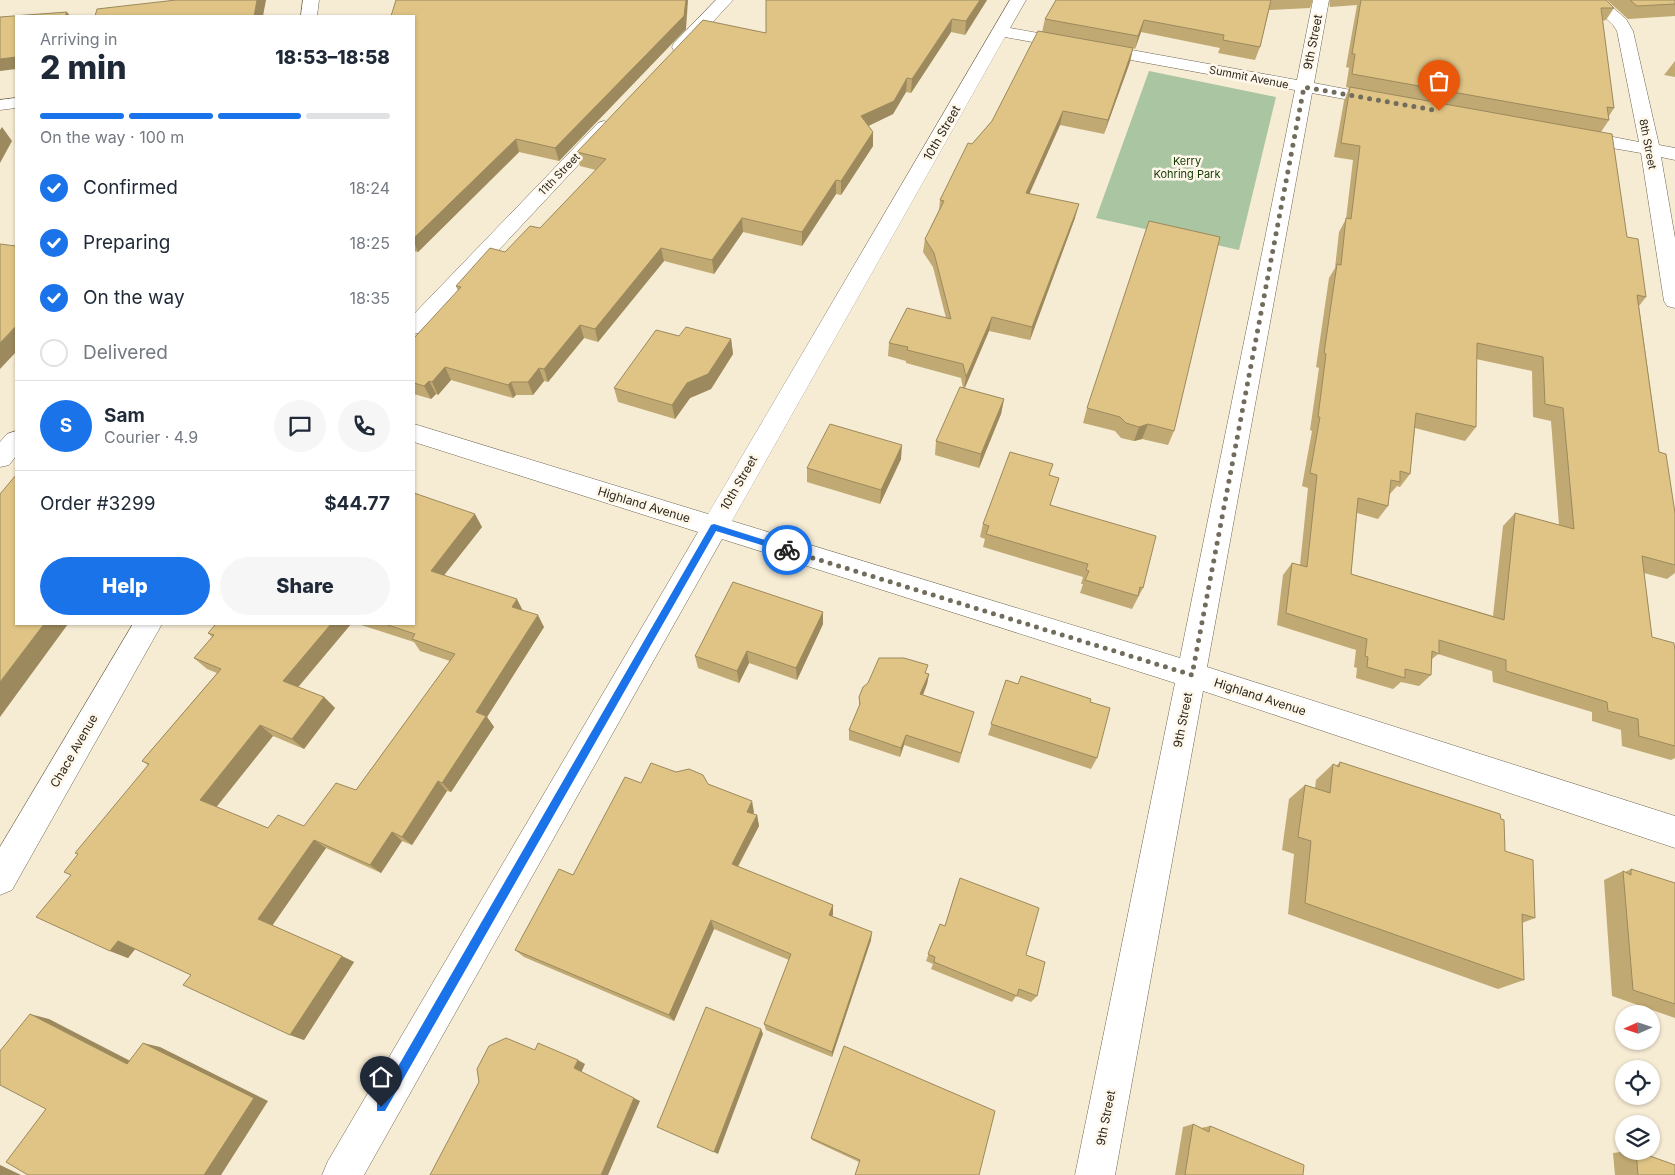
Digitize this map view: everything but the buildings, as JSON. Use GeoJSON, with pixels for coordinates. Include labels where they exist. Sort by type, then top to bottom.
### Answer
{"type":"FeatureCollection","features":[{"type":"Feature","properties":{"kind":"street"},"geometry":{"type":"LineString","coordinates":[[309,15],[311,0]]}},
{"type":"Feature","properties":{"kind":"street"},"geometry":{"type":"LineString","coordinates":[[671,57],[725,0]]}},
{"type":"Feature","properties":{"kind":"street","name":"10th Street"},"geometry":{"type":"LineString","coordinates":[[342,1175],[1018,0]]}},
{"type":"Feature","properties":{"kind":"street","name":"9th Street"},"geometry":{"type":"LineString","coordinates":[[1095,1175],[1321,0]]}},
{"type":"Feature","properties":{"kind":"street","name":"8th Street"},"geometry":{"type":"LineString","coordinates":[[1595,0],[1620,22],[1626,31],[1650,150],[1675,301]]}},
{"type":"Feature","properties":{"kind":"street","name":"Summit Avenue"},"geometry":{"type":"LineString","coordinates":[[1000,32],[1400,104]]}},
{"type":"Feature","properties":{"kind":"street"},"geometry":{"type":"LineString","coordinates":[[0,105],[15,103]]}},
{"type":"Feature","properties":{"kind":"street","name":"11th Street"},"geometry":{"type":"LineString","coordinates":[[415,326],[616,114]]}},
{"type":"Feature","properties":{"kind":"street"},"geometry":{"type":"LineString","coordinates":[[1564,134],[1675,154]]}},
{"type":"Feature","properties":{"kind":"street","name":"Highland Avenue"},"geometry":{"type":"LineString","coordinates":[[415,433],[1192,675],[1675,832]]}},
{"type":"Feature","properties":{"kind":"street"},"geometry":{"type":"LineString","coordinates":[[0,458],[15,441]]}},
{"type":"Feature","properties":{"kind":"street","name":"Chace Avenue"},"geometry":{"type":"LineString","coordinates":[[0,878],[147,625]]}},
{"type":"Feature","properties":{"kind":"green space","name":"Kerry Kohring Park"},"geometry":{"type":"Polygon","coordinates":[[[1149,71],[1276,97],[1239,250],[1096,218],[1149,71]]]}},
{"type":"Feature","properties":{"kind":"way so far"},"geometry":{"type":"LineString","coordinates":[[787,550],[1192,675],[1304,87],[1439,111]]}},
{"type":"Feature","properties":{"kind":"route"},"geometry":{"type":"LineString","coordinates":[[381,1107],[714,527],[787,550]]}}]}
